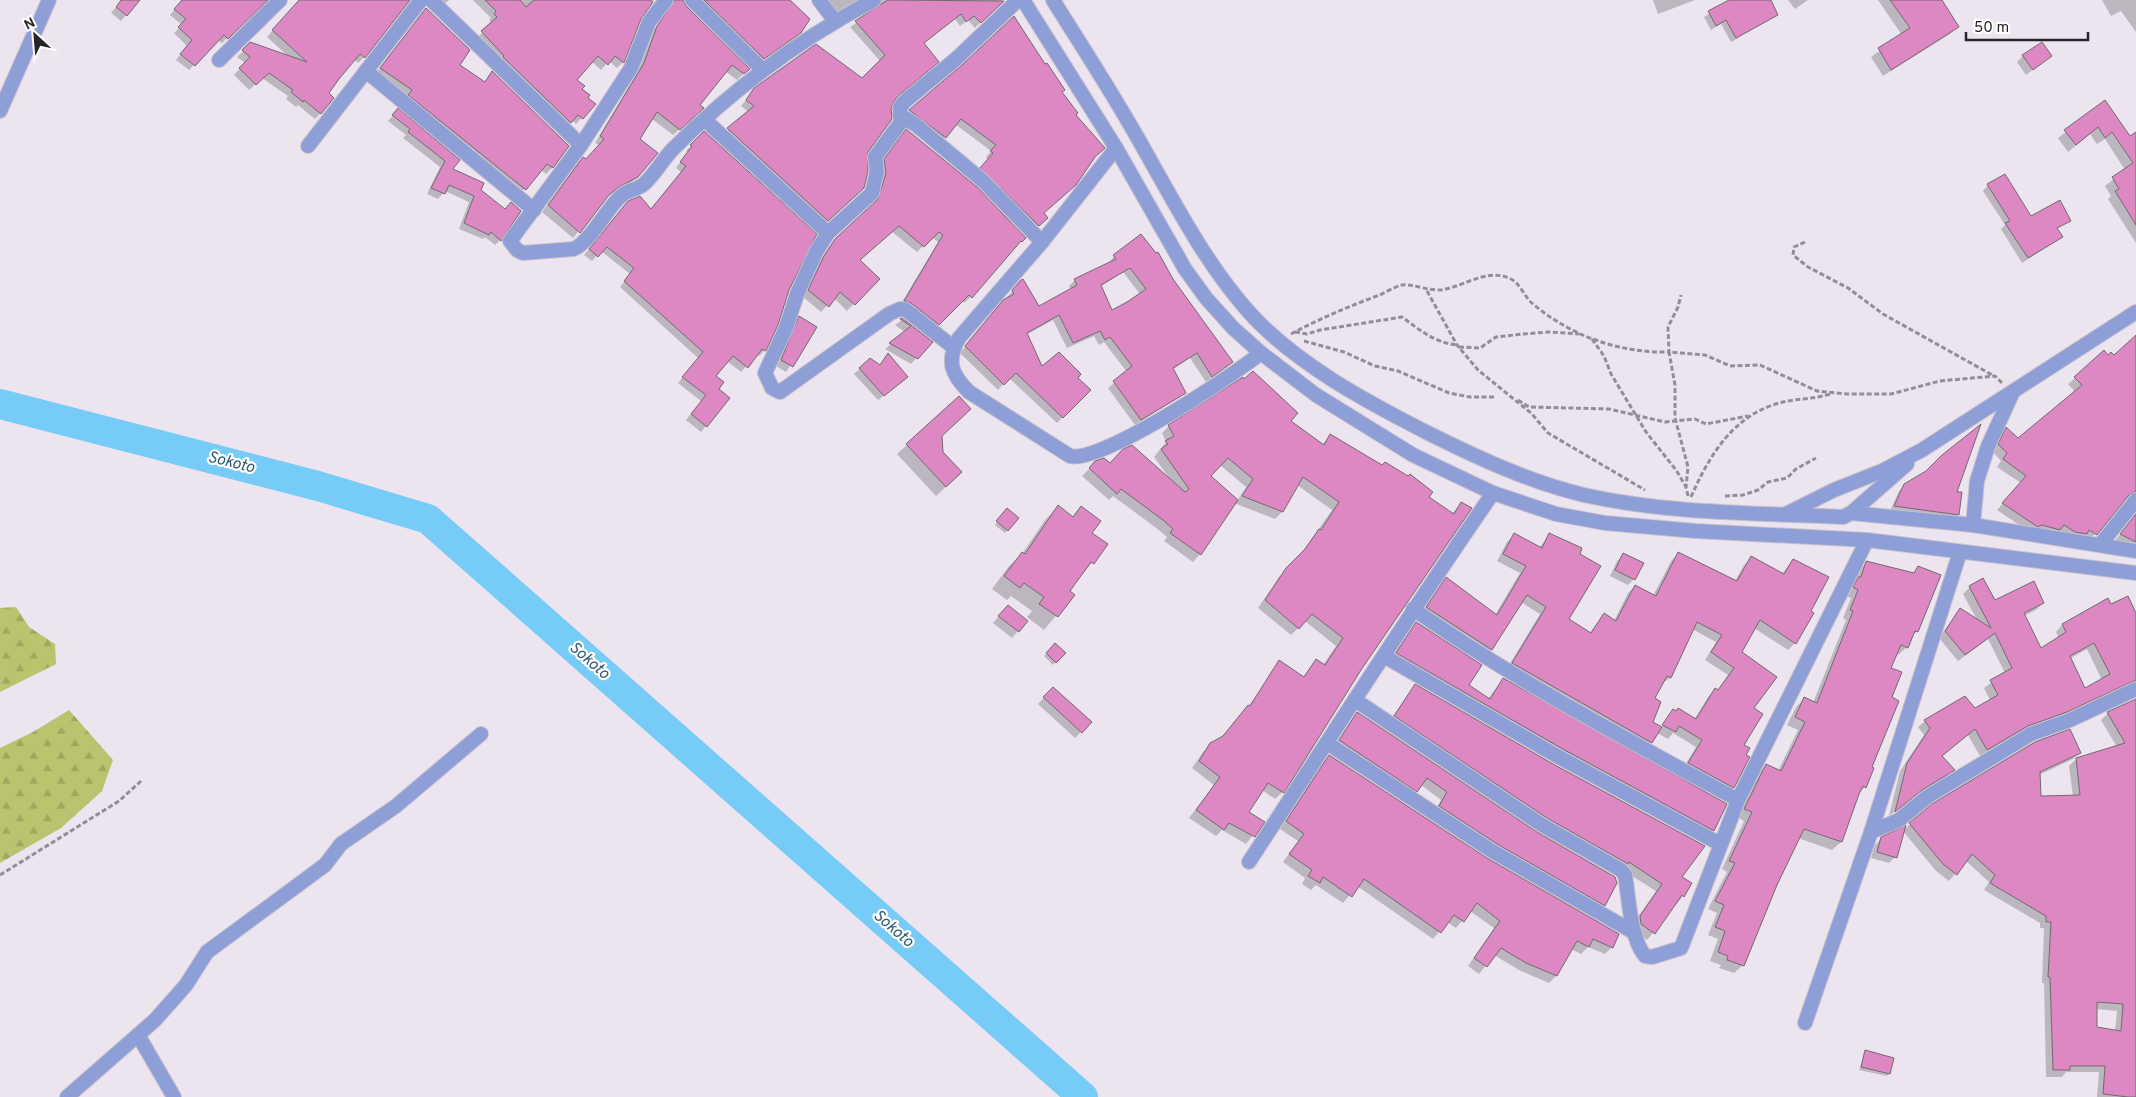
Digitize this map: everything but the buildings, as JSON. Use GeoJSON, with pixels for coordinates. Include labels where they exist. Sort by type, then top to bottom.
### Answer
{"type":"FeatureCollection","features":[{"type":"Feature","properties":{"kind":"street"},"geometry":{"type":"LineString","coordinates":[[0,111],[50,0]]}},
{"type":"Feature","properties":{"kind":"street"},"geometry":{"type":"LineString","coordinates":[[219,60],[280,0]]}},
{"type":"Feature","properties":{"kind":"street"},"geometry":{"type":"LineString","coordinates":[[308,146],[421,0]]}},
{"type":"Feature","properties":{"kind":"street"},"geometry":{"type":"LineString","coordinates":[[431,0],[581,145]]}},
{"type":"Feature","properties":{"kind":"street"},"geometry":{"type":"LineString","coordinates":[[666,0],[649,22],[631,68],[581,145],[510,241],[517,250],[523,253],[577,248],[609,207],[623,194],[645,183],[672,149],[762,69],[835,20],[874,0]]}},
{"type":"Feature","properties":{"kind":"street"},"geometry":{"type":"LineString","coordinates":[[692,0],[762,69]]}},
{"type":"Feature","properties":{"kind":"street"},"geometry":{"type":"LineString","coordinates":[[819,0],[835,20]]}},
{"type":"Feature","properties":{"kind":"street"},"geometry":{"type":"LineString","coordinates":[[954,347],[906,310],[900,309],[889,314],[780,392],[772,388],[765,373],[786,328],[797,294],[816,252],[828,233],[872,193],[877,171],[876,157],[901,122],[900,108],[904,102],[956,59],[1018,0]]}},
{"type":"Feature","properties":{"kind":"street"},"geometry":{"type":"LineString","coordinates":[[1023,0],[1116,148],[1195,283],[1232,328],[1316,395],[1414,455],[1493,492],[1556,514],[1605,523],[1696,531],[1867,540],[2094,566],[2136,573]]}},
{"type":"Feature","properties":{"kind":"street"},"geometry":{"type":"LineString","coordinates":[[1054,0],[1121,108],[1181,214],[1210,260],[1248,312],[1285,338],[1366,402],[1486,462],[1583,494],[1640,504],[1732,512],[1843,517],[1851,513],[1922,450]]}},
{"type":"Feature","properties":{"kind":"street"},"geometry":{"type":"LineString","coordinates":[[366,71],[534,210]]}},
{"type":"Feature","properties":{"kind":"street"},"geometry":{"type":"LineString","coordinates":[[900,115],[916,125],[983,181],[1042,242]]}},
{"type":"Feature","properties":{"kind":"street"},"geometry":{"type":"LineString","coordinates":[[704,120],[828,233]]}},
{"type":"Feature","properties":{"kind":"street"},"geometry":{"type":"LineString","coordinates":[[1116,148],[1042,242],[959,338],[954,347],[951,364],[954,378],[969,392],[1070,456],[1079,458],[1122,440],[1168,415],[1227,378],[1261,353]]}},
{"type":"Feature","properties":{"kind":"street"},"geometry":{"type":"LineString","coordinates":[[1786,514],[1834,490],[1882,471],[1922,450],[2136,312]]}},
{"type":"Feature","properties":{"kind":"street"},"geometry":{"type":"LineString","coordinates":[[1973,525],[1976,481],[1988,446],[2013,392]]}},
{"type":"Feature","properties":{"kind":"street"},"geometry":{"type":"LineString","coordinates":[[1249,862],[1413,609],[1493,492]]}},
{"type":"Feature","properties":{"kind":"street"},"geometry":{"type":"LineString","coordinates":[[2100,545],[2136,500]]}},
{"type":"Feature","properties":{"kind":"street"},"geometry":{"type":"LineString","coordinates":[[1851,513],[1973,525],[2136,551]]}},
{"type":"Feature","properties":{"kind":"street"},"geometry":{"type":"LineString","coordinates":[[1355,700],[1542,825],[1621,870],[1625,875],[1635,933],[1640,949],[1645,956],[1652,957],[1681,948],[1738,800],[1867,540]]}},
{"type":"Feature","properties":{"kind":"street"},"geometry":{"type":"LineString","coordinates":[[1805,1023],[1871,832],[1960,552]]}},
{"type":"Feature","properties":{"kind":"street"},"geometry":{"type":"LineString","coordinates":[[1413,609],[1470,649],[1566,705],[1738,800]]}},
{"type":"Feature","properties":{"kind":"street"},"geometry":{"type":"LineString","coordinates":[[1384,656],[1557,756],[1720,844]]}},
{"type":"Feature","properties":{"kind":"street"},"geometry":{"type":"LineString","coordinates":[[1871,832],[1899,820],[1927,797],[2031,734],[2070,720],[2136,690]]}},
{"type":"Feature","properties":{"kind":"street"},"geometry":{"type":"LineString","coordinates":[[67,1097],[155,1020],[186,985],[208,952],[325,865],[341,844],[396,806],[481,734]]}},
{"type":"Feature","properties":{"kind":"street"},"geometry":{"type":"LineString","coordinates":[[1327,743],[1492,851],[1635,933]]}},
{"type":"Feature","properties":{"kind":"street"},"geometry":{"type":"LineString","coordinates":[[138,1035],[174,1097]]}},
{"type":"Feature","properties":{"kind":"path"},"geometry":{"type":"LineString","coordinates":[[1805,242],[1794,247],[1793,255],[1808,267],[1848,288],[1909,329],[1994,376],[2013,392]]}},
{"type":"Feature","properties":{"kind":"path"},"geometry":{"type":"LineString","coordinates":[[1285,338],[1334,312],[1402,285],[1427,291],[1445,290],[1494,273],[1512,280],[1532,303],[1558,322],[1606,345],[1645,353],[1669,352],[1705,355],[1730,366],[1760,366],[1818,391],[1891,394],[1940,381],[1994,376]]}},
{"type":"Feature","properties":{"kind":"path"},"geometry":{"type":"LineString","coordinates":[[1427,291],[1458,346],[1478,370],[1531,413],[1548,433],[1648,492]]}},
{"type":"Feature","properties":{"kind":"path"},"geometry":{"type":"LineString","coordinates":[[1681,295],[1678,307],[1668,327],[1677,422],[1688,467],[1686,488]]}},
{"type":"Feature","properties":{"kind":"path"},"geometry":{"type":"LineString","coordinates":[[1295,332],[1307,334],[1402,317],[1425,336],[1444,344],[1458,346],[1480,348],[1496,337],[1523,334],[1549,332],[1580,334]]}},
{"type":"Feature","properties":{"kind":"path"},"geometry":{"type":"LineString","coordinates":[[1285,338],[1344,352],[1375,366],[1398,371],[1449,393],[1470,397],[1496,398]]}},
{"type":"Feature","properties":{"kind":"path"},"geometry":{"type":"LineString","coordinates":[[1592,339],[1604,356],[1611,374],[1637,416],[1686,488],[1690,500]]}},
{"type":"Feature","properties":{"kind":"path"},"geometry":{"type":"LineString","coordinates":[[1509,395],[1530,407],[1609,409],[1637,416],[1677,422],[1695,419],[1706,424],[1748,416],[1774,404],[1816,398],[1833,393]]}},
{"type":"Feature","properties":{"kind":"path"},"geometry":{"type":"LineString","coordinates":[[1690,500],[1704,467],[1730,433],[1748,416]]}},
{"type":"Feature","properties":{"kind":"path"},"geometry":{"type":"LineString","coordinates":[[1717,496],[1743,495],[1758,490],[1768,482],[1787,478],[1816,458]]}},
{"type":"Feature","properties":{"kind":"path"},"geometry":{"type":"LineString","coordinates":[[1681,498],[1690,500],[1699,498]]}},
{"type":"Feature","properties":{"kind":"path"},"geometry":{"type":"LineString","coordinates":[[0,875],[119,801],[141,781]]}},
{"type":"Feature","properties":{"kind":"green space"},"geometry":{"type":"Polygon","coordinates":[[[16,607],[29,627],[55,644],[56,664],[0,692],[0,608],[16,607]]]}},
{"type":"Feature","properties":{"kind":"green space"},"geometry":{"type":"Polygon","coordinates":[[[69,710],[113,760],[102,791],[61,828],[0,863],[0,748],[33,732],[69,710]]]}},
{"type":"Feature","properties":{"kind":"waterway","name":"Sokoto"},"geometry":{"type":"LineString","coordinates":[[0,404],[318,486],[428,519],[1083,1097]]}}]}
